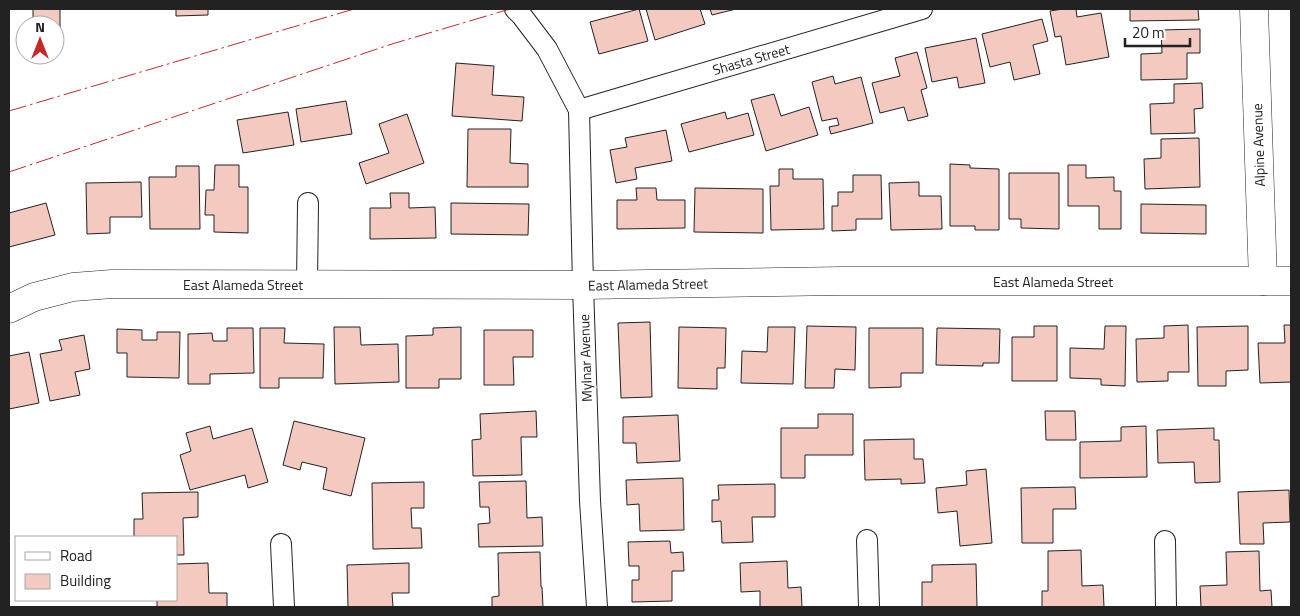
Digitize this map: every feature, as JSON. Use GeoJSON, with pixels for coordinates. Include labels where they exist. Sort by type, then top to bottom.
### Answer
{"type":"FeatureCollection","features":[{"type":"Feature","properties":{"kind":"street","name":"Mylnar Avenue"},"geometry":{"type":"LineString","coordinates":[[515,9],[548,49],[579,110],[590,501],[597,607]]}},
{"type":"Feature","properties":{"kind":"street","name":"Shasta Street"},"geometry":{"type":"LineString","coordinates":[[579,110],[922,9]]}},
{"type":"Feature","properties":{"kind":"street","name":"Alpine Avenue"},"geometry":{"type":"LineString","coordinates":[[1254,9],[1263,281]]}},
{"type":"Feature","properties":{"kind":"street"},"geometry":{"type":"LineString","coordinates":[[307,284],[308,203]]}},
{"type":"Feature","properties":{"kind":"street","name":"East Alameda Street"},"geometry":{"type":"LineString","coordinates":[[9,309],[34,297],[74,288],[112,284],[583,285],[842,281],[1291,281]]}},
{"type":"Feature","properties":{"kind":"street"},"geometry":{"type":"LineString","coordinates":[[867,540],[869,607]]}},
{"type":"Feature","properties":{"kind":"street"},"geometry":{"type":"LineString","coordinates":[[1165,541],[1166,607]]}},
{"type":"Feature","properties":{"kind":"street"},"geometry":{"type":"LineString","coordinates":[[281,544],[284,607]]}},
{"type":"Feature","properties":{"kind":"building"},"geometry":{"type":"Polygon","coordinates":[[[33,9],[60,9],[60,15],[33,15],[33,9]]]}},
{"type":"Feature","properties":{"kind":"building"},"geometry":{"type":"Polygon","coordinates":[[[176,9],[208,9],[208,15],[176,16],[176,9]]]}},
{"type":"Feature","properties":{"kind":"building"},"geometry":{"type":"Polygon","coordinates":[[[639,9],[648,41],[599,54],[590,22],[639,9]]]}},
{"type":"Feature","properties":{"kind":"building"},"geometry":{"type":"Polygon","coordinates":[[[646,9],[700,9],[705,24],[655,40],[646,9]]]}},
{"type":"Feature","properties":{"kind":"building"},"geometry":{"type":"Polygon","coordinates":[[[710,9],[736,9],[712,15],[710,9]]]}},
{"type":"Feature","properties":{"kind":"building"},"geometry":{"type":"Polygon","coordinates":[[[1076,9],[1077,17],[1101,13],[1109,57],[1066,65],[1061,36],[1055,37],[1050,11],[1076,9]]]}},
{"type":"Feature","properties":{"kind":"building"},"geometry":{"type":"Polygon","coordinates":[[[1130,9],[1198,9],[1199,20],[1130,21],[1130,9]]]}},
{"type":"Feature","properties":{"kind":"building"},"geometry":{"type":"Polygon","coordinates":[[[1042,19],[1048,41],[1033,45],[1040,74],[1014,80],[1010,62],[990,67],[982,34],[1042,19]]]}},
{"type":"Feature","properties":{"kind":"building"},"geometry":{"type":"Polygon","coordinates":[[[1200,29],[1200,53],[1187,53],[1187,79],[1141,80],[1141,54],[1162,53],[1161,30],[1200,29]]]}},
{"type":"Feature","properties":{"kind":"building"},"geometry":{"type":"Polygon","coordinates":[[[976,38],[985,83],[959,88],[957,77],[932,82],[925,48],[976,38]]]}},
{"type":"Feature","properties":{"kind":"building"},"geometry":{"type":"Polygon","coordinates":[[[917,52],[927,88],[921,90],[928,116],[908,121],[904,107],[880,113],[872,83],[900,76],[895,58],[917,52]]]}},
{"type":"Feature","properties":{"kind":"building"},"geometry":{"type":"Polygon","coordinates":[[[456,63],[494,66],[492,95],[524,97],[522,121],[452,116],[456,63]]]}},
{"type":"Feature","properties":{"kind":"building"},"geometry":{"type":"Polygon","coordinates":[[[833,76],[835,84],[861,77],[873,123],[831,134],[829,127],[839,125],[837,118],[822,121],[812,82],[833,76]]]}},
{"type":"Feature","properties":{"kind":"building"},"geometry":{"type":"Polygon","coordinates":[[[1202,83],[1203,108],[1194,109],[1195,133],[1151,134],[1150,104],[1174,103],[1174,84],[1202,83]]]}},
{"type":"Feature","properties":{"kind":"building"},"geometry":{"type":"Polygon","coordinates":[[[774,94],[781,116],[809,107],[818,135],[766,151],[751,100],[774,94]]]}},
{"type":"Feature","properties":{"kind":"building"},"geometry":{"type":"Polygon","coordinates":[[[346,101],[352,134],[301,142],[296,109],[346,101]]]}},
{"type":"Feature","properties":{"kind":"building"},"geometry":{"type":"Polygon","coordinates":[[[288,112],[294,145],[243,153],[237,120],[288,112]]]}},
{"type":"Feature","properties":{"kind":"building"},"geometry":{"type":"Polygon","coordinates":[[[725,112],[727,119],[748,113],[754,135],[689,152],[681,124],[725,112]]]}},
{"type":"Feature","properties":{"kind":"building"},"geometry":{"type":"Polygon","coordinates":[[[407,114],[424,163],[366,184],[359,163],[389,153],[379,124],[407,114]]]}},
{"type":"Feature","properties":{"kind":"building"},"geometry":{"type":"Polygon","coordinates":[[[468,129],[511,129],[510,163],[528,164],[528,187],[467,187],[468,129]]]}},
{"type":"Feature","properties":{"kind":"building"},"geometry":{"type":"Polygon","coordinates":[[[666,130],[672,161],[635,168],[637,179],[616,183],[610,150],[627,147],[625,138],[666,130]]]}},
{"type":"Feature","properties":{"kind":"building"},"geometry":{"type":"Polygon","coordinates":[[[1199,138],[1200,187],[1145,189],[1144,159],[1161,158],[1161,139],[1199,138]]]}},
{"type":"Feature","properties":{"kind":"building"},"geometry":{"type":"Polygon","coordinates":[[[950,164],[970,165],[970,168],[999,169],[999,230],[975,230],[975,226],[950,226],[950,164]]]}},
{"type":"Feature","properties":{"kind":"building"},"geometry":{"type":"Polygon","coordinates":[[[215,165],[239,165],[239,187],[248,187],[248,233],[214,232],[214,215],[205,215],[206,190],[214,190],[215,165]]]}},
{"type":"Feature","properties":{"kind":"building"},"geometry":{"type":"Polygon","coordinates":[[[1068,165],[1086,165],[1086,178],[1114,177],[1114,191],[1121,191],[1121,229],[1099,229],[1099,206],[1068,206],[1068,165]]]}},
{"type":"Feature","properties":{"kind":"building"},"geometry":{"type":"Polygon","coordinates":[[[176,166],[199,166],[200,229],[150,229],[149,177],[176,177],[176,166]]]}},
{"type":"Feature","properties":{"kind":"building"},"geometry":{"type":"Polygon","coordinates":[[[779,169],[793,169],[793,179],[823,179],[824,229],[771,230],[770,186],[779,186],[779,169]]]}},
{"type":"Feature","properties":{"kind":"building"},"geometry":{"type":"Polygon","coordinates":[[[1009,173],[1059,173],[1059,229],[1021,228],[1021,219],[1009,219],[1009,173]]]}},
{"type":"Feature","properties":{"kind":"building"},"geometry":{"type":"Polygon","coordinates":[[[853,175],[881,175],[882,219],[856,219],[856,230],[832,231],[832,206],[838,206],[838,192],[853,192],[853,175]]]}},
{"type":"Feature","properties":{"kind":"building"},"geometry":{"type":"Polygon","coordinates":[[[141,182],[142,217],[110,217],[110,233],[87,234],[86,183],[141,182]]]}},
{"type":"Feature","properties":{"kind":"building"},"geometry":{"type":"Polygon","coordinates":[[[919,182],[919,196],[941,196],[942,229],[891,230],[889,183],[919,182]]]}},
{"type":"Feature","properties":{"kind":"building"},"geometry":{"type":"Polygon","coordinates":[[[636,188],[656,188],[657,200],[685,200],[685,228],[617,229],[617,200],[637,200],[636,188]]]}},
{"type":"Feature","properties":{"kind":"building"},"geometry":{"type":"Polygon","coordinates":[[[695,188],[763,189],[763,233],[694,232],[695,188]]]}},
{"type":"Feature","properties":{"kind":"building"},"geometry":{"type":"Polygon","coordinates":[[[390,193],[409,193],[409,208],[435,207],[436,238],[370,239],[370,208],[391,208],[390,193]]]}},
{"type":"Feature","properties":{"kind":"building"},"geometry":{"type":"Polygon","coordinates":[[[46,203],[55,235],[9,247],[9,213],[46,203]]]}},
{"type":"Feature","properties":{"kind":"building"},"geometry":{"type":"Polygon","coordinates":[[[451,203],[529,204],[528,235],[451,234],[451,203]]]}},
{"type":"Feature","properties":{"kind":"building"},"geometry":{"type":"Polygon","coordinates":[[[1141,204],[1206,205],[1206,234],[1141,233],[1141,204]]]}},
{"type":"Feature","properties":{"kind":"building"},"geometry":{"type":"Polygon","coordinates":[[[650,322],[652,397],[621,398],[618,323],[650,322]]]}},
{"type":"Feature","properties":{"kind":"building"},"geometry":{"type":"Polygon","coordinates":[[[1188,325],[1189,372],[1168,372],[1168,381],[1137,382],[1136,339],[1164,338],[1164,326],[1188,325]]]}},
{"type":"Feature","properties":{"kind":"building"},"geometry":{"type":"Polygon","coordinates":[[[1284,325],[1291,325],[1291,382],[1260,383],[1258,343],[1285,343],[1284,325]]]}},
{"type":"Feature","properties":{"kind":"building"},"geometry":{"type":"Polygon","coordinates":[[[807,326],[856,327],[855,370],[835,369],[834,388],[805,388],[807,326]]]}},
{"type":"Feature","properties":{"kind":"building"},"geometry":{"type":"Polygon","coordinates":[[[1034,326],[1057,326],[1057,381],[1012,381],[1012,337],[1034,337],[1034,326]]]}},
{"type":"Feature","properties":{"kind":"building"},"geometry":{"type":"Polygon","coordinates":[[[1105,326],[1126,326],[1125,386],[1101,385],[1101,379],[1070,378],[1070,348],[1104,349],[1105,326]]]}},
{"type":"Feature","properties":{"kind":"building"},"geometry":{"type":"Polygon","coordinates":[[[1248,326],[1248,370],[1226,371],[1226,386],[1198,386],[1197,327],[1248,326]]]}},
{"type":"Feature","properties":{"kind":"building"},"geometry":{"type":"Polygon","coordinates":[[[334,327],[360,327],[361,345],[398,344],[399,382],[335,384],[334,327]]]}},
{"type":"Feature","properties":{"kind":"building"},"geometry":{"type":"Polygon","coordinates":[[[461,327],[461,379],[439,379],[439,388],[406,388],[406,336],[433,335],[433,328],[461,327]]]}},
{"type":"Feature","properties":{"kind":"building"},"geometry":{"type":"Polygon","coordinates":[[[679,327],[726,328],[725,368],[717,368],[717,389],[678,388],[679,327]]]}},
{"type":"Feature","properties":{"kind":"building"},"geometry":{"type":"Polygon","coordinates":[[[768,327],[795,327],[793,384],[741,383],[742,351],[767,352],[768,327]]]}},
{"type":"Feature","properties":{"kind":"building"},"geometry":{"type":"Polygon","coordinates":[[[227,328],[253,328],[254,373],[210,374],[210,384],[188,384],[188,334],[212,333],[213,341],[227,341],[227,328]]]}},
{"type":"Feature","properties":{"kind":"building"},"geometry":{"type":"Polygon","coordinates":[[[260,328],[285,328],[284,343],[324,344],[323,378],[279,378],[279,388],[260,388],[260,328]]]}},
{"type":"Feature","properties":{"kind":"building"},"geometry":{"type":"Polygon","coordinates":[[[869,328],[923,328],[923,373],[901,373],[901,387],[869,388],[869,328]]]}},
{"type":"Feature","properties":{"kind":"building"},"geometry":{"type":"Polygon","coordinates":[[[937,328],[1000,329],[999,363],[983,363],[983,366],[936,365],[937,328]]]}},
{"type":"Feature","properties":{"kind":"building"},"geometry":{"type":"Polygon","coordinates":[[[117,329],[142,330],[142,340],[157,340],[157,332],[180,332],[179,378],[127,377],[127,353],[117,353],[117,329]]]}},
{"type":"Feature","properties":{"kind":"building"},"geometry":{"type":"Polygon","coordinates":[[[484,330],[533,330],[533,357],[513,357],[514,385],[484,385],[484,330]]]}},
{"type":"Feature","properties":{"kind":"building"},"geometry":{"type":"Polygon","coordinates":[[[84,335],[90,369],[75,372],[80,395],[50,401],[40,354],[62,350],[59,340],[84,335]]]}},
{"type":"Feature","properties":{"kind":"building"},"geometry":{"type":"Polygon","coordinates":[[[29,352],[39,403],[9,409],[9,356],[29,352]]]}},
{"type":"Feature","properties":{"kind":"building"},"geometry":{"type":"Polygon","coordinates":[[[536,411],[537,437],[521,437],[522,475],[473,476],[472,440],[481,439],[480,414],[536,411]]]}},
{"type":"Feature","properties":{"kind":"building"},"geometry":{"type":"Polygon","coordinates":[[[1045,411],[1075,411],[1076,440],[1046,440],[1045,411]]]}},
{"type":"Feature","properties":{"kind":"building"},"geometry":{"type":"Polygon","coordinates":[[[818,414],[853,414],[853,455],[805,455],[805,478],[781,478],[781,428],[818,428],[818,414]]]}},
{"type":"Feature","properties":{"kind":"building"},"geometry":{"type":"Polygon","coordinates":[[[678,415],[680,461],[637,463],[636,443],[623,443],[623,417],[678,415]]]}},
{"type":"Feature","properties":{"kind":"building"},"geometry":{"type":"Polygon","coordinates":[[[294,421],[365,438],[351,496],[323,489],[327,468],[302,462],[300,470],[283,465],[294,421]]]}},
{"type":"Feature","properties":{"kind":"building"},"geometry":{"type":"Polygon","coordinates":[[[210,426],[213,439],[252,428],[268,482],[248,488],[245,475],[190,490],[180,455],[191,451],[186,433],[210,426]]]}},
{"type":"Feature","properties":{"kind":"building"},"geometry":{"type":"Polygon","coordinates":[[[1146,426],[1147,477],[1080,478],[1080,442],[1121,441],[1121,427],[1146,426]]]}},
{"type":"Feature","properties":{"kind":"building"},"geometry":{"type":"Polygon","coordinates":[[[1214,428],[1214,440],[1219,440],[1220,482],[1195,483],[1194,462],[1158,463],[1157,430],[1214,428]]]}},
{"type":"Feature","properties":{"kind":"building"},"geometry":{"type":"Polygon","coordinates":[[[914,439],[914,459],[923,459],[925,483],[901,484],[901,479],[865,480],[864,440],[914,439]]]}},
{"type":"Feature","properties":{"kind":"building"},"geometry":{"type":"Polygon","coordinates":[[[986,469],[992,543],[960,546],[957,511],[938,513],[936,488],[967,485],[966,471],[986,469]]]}},
{"type":"Feature","properties":{"kind":"building"},"geometry":{"type":"Polygon","coordinates":[[[683,478],[684,530],[640,531],[639,504],[627,505],[626,480],[683,478]]]}},
{"type":"Feature","properties":{"kind":"building"},"geometry":{"type":"Polygon","coordinates":[[[526,481],[527,518],[542,517],[543,546],[479,547],[478,524],[490,523],[489,507],[480,507],[479,482],[526,481]]]}},
{"type":"Feature","properties":{"kind":"building"},"geometry":{"type":"Polygon","coordinates":[[[424,482],[424,508],[411,508],[412,528],[421,528],[422,548],[373,549],[372,483],[424,482]]]}},
{"type":"Feature","properties":{"kind":"building"},"geometry":{"type":"Polygon","coordinates":[[[775,484],[775,517],[752,517],[753,542],[722,543],[721,521],[712,522],[712,500],[719,500],[718,485],[775,484]]]}},
{"type":"Feature","properties":{"kind":"building"},"geometry":{"type":"Polygon","coordinates":[[[1075,487],[1076,509],[1053,509],[1053,543],[1022,543],[1021,488],[1075,487]]]}},
{"type":"Feature","properties":{"kind":"building"},"geometry":{"type":"Polygon","coordinates":[[[1289,490],[1290,522],[1263,523],[1264,544],[1240,544],[1238,492],[1289,490]]]}},
{"type":"Feature","properties":{"kind":"building"},"geometry":{"type":"Polygon","coordinates":[[[198,492],[198,517],[183,518],[184,555],[178,555],[178,536],[134,536],[134,519],[143,519],[142,493],[198,492]]]}},
{"type":"Feature","properties":{"kind":"building"},"geometry":{"type":"Polygon","coordinates":[[[670,541],[671,553],[683,552],[684,571],[672,571],[672,601],[632,602],[632,580],[639,580],[639,566],[629,566],[628,542],[670,541]]]}},
{"type":"Feature","properties":{"kind":"building"},"geometry":{"type":"Polygon","coordinates":[[[1081,550],[1082,586],[1103,585],[1104,607],[1042,607],[1042,591],[1048,591],[1048,551],[1081,550]]]}},
{"type":"Feature","properties":{"kind":"building"},"geometry":{"type":"Polygon","coordinates":[[[1259,551],[1260,591],[1271,590],[1272,607],[1201,607],[1200,586],[1227,585],[1226,552],[1259,551]]]}},
{"type":"Feature","properties":{"kind":"building"},"geometry":{"type":"Polygon","coordinates":[[[540,552],[543,607],[492,607],[492,597],[499,596],[498,553],[540,552]]]}},
{"type":"Feature","properties":{"kind":"building"},"geometry":{"type":"Polygon","coordinates":[[[787,561],[788,588],[801,587],[802,607],[760,607],[760,591],[741,592],[740,563],[787,561]]]}},
{"type":"Feature","properties":{"kind":"building"},"geometry":{"type":"Polygon","coordinates":[[[208,563],[209,593],[227,593],[227,607],[157,607],[157,601],[178,601],[178,564],[208,563]]]}},
{"type":"Feature","properties":{"kind":"building"},"geometry":{"type":"Polygon","coordinates":[[[409,563],[409,593],[392,593],[393,607],[348,607],[347,565],[409,563]]]}},
{"type":"Feature","properties":{"kind":"building"},"geometry":{"type":"Polygon","coordinates":[[[976,564],[977,607],[922,607],[922,582],[932,582],[932,565],[976,564]]]}},
{"type":"Feature","properties":{"kind":"power"},"geometry":{"type":"LineString","coordinates":[[9,111],[354,9]]}},
{"type":"Feature","properties":{"kind":"power"},"geometry":{"type":"LineString","coordinates":[[9,172],[392,44],[510,9]]}}]}
